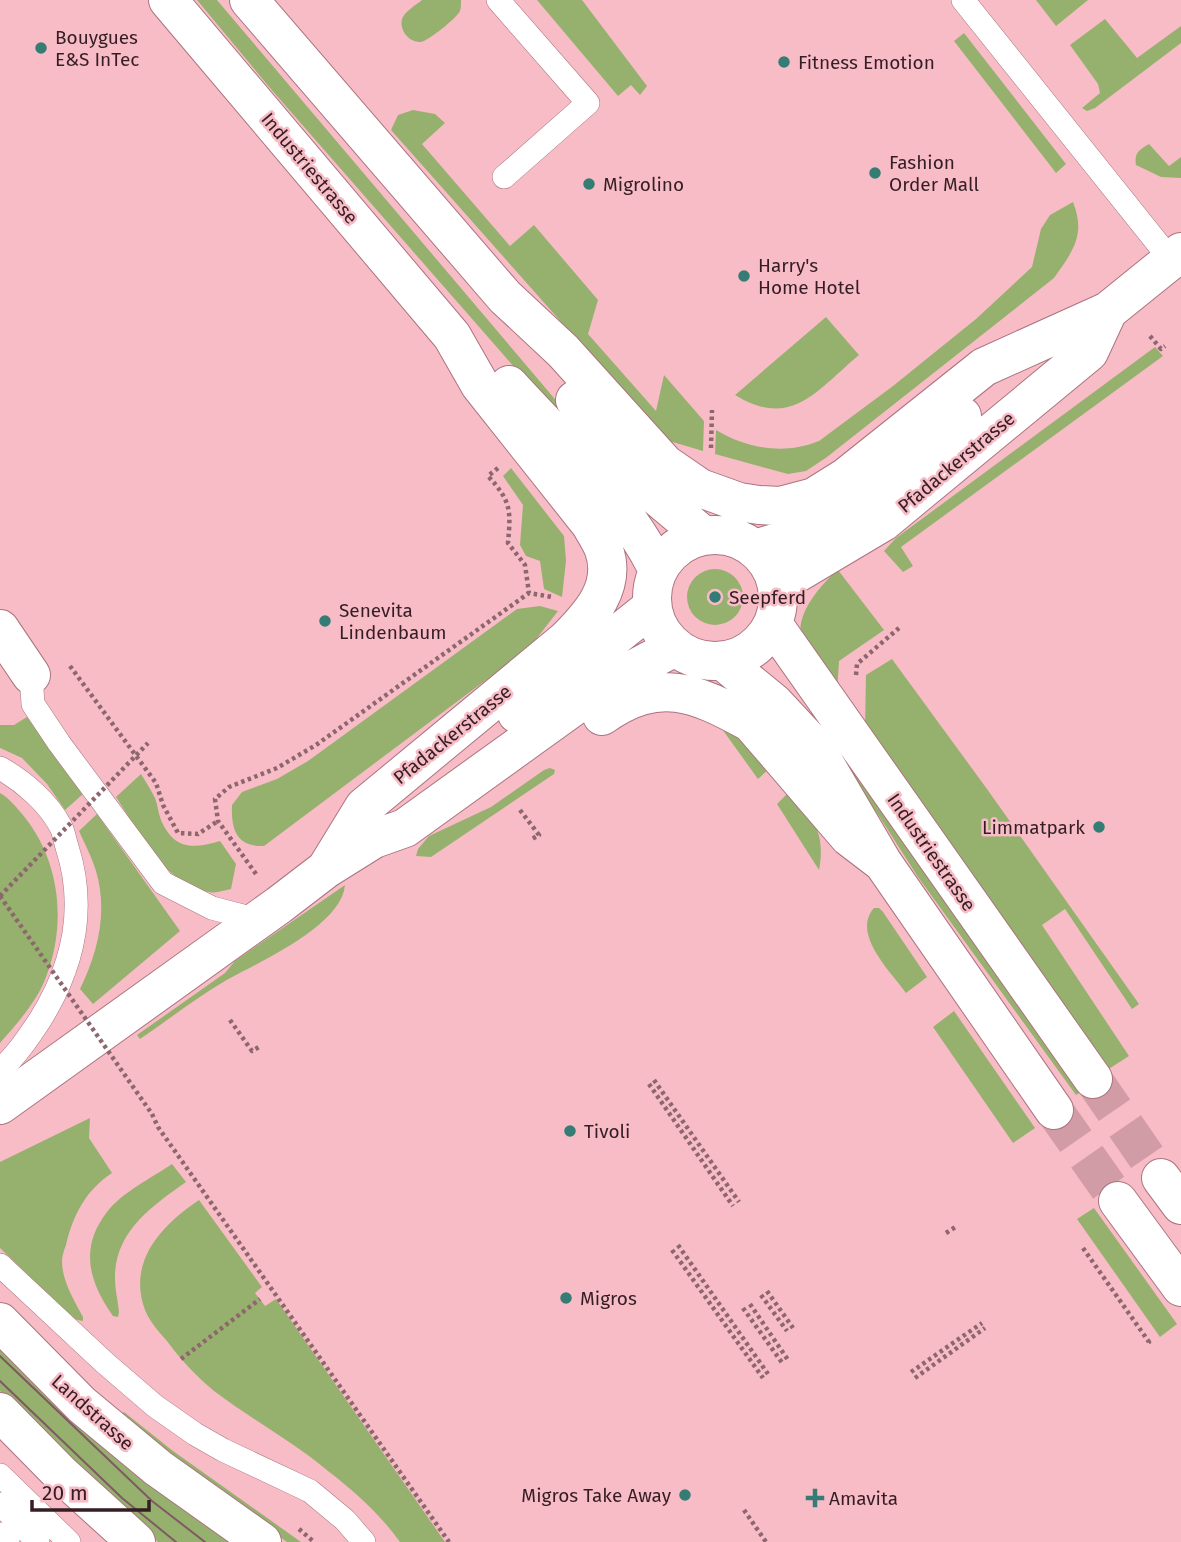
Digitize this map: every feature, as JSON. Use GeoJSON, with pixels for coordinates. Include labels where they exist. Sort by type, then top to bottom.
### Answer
{"type":"FeatureCollection","features":[{"type":"Feature","properties":{"kind":"street","name":"Industriestrasse"},"geometry":{"type":"LineString","coordinates":[[167,0],[452,336],[480,385],[591,525],[604,550],[608,574]]}},
{"type":"Feature","properties":{"kind":"street"},"geometry":{"type":"LineString","coordinates":[[249,0],[505,298],[539,354],[642,484],[704,536]]}},
{"type":"Feature","properties":{"kind":"street","name":"Pfadackerstrasse"},"geometry":{"type":"LineString","coordinates":[[755,549],[801,535],[833,521],[865,501],[1014,371],[1108,311],[1176,256]]}},
{"type":"Feature","properties":{"kind":"street","name":"Pfadackerstrasse"},"geometry":{"type":"LineString","coordinates":[[505,298],[563,351],[665,464],[700,488],[739,502],[780,506],[814,497],[846,477],[984,368],[1108,311]]}},
{"type":"Feature","properties":{"kind":"street","name":"Pfadackerstrasse"},"geometry":{"type":"LineString","coordinates":[[777,585],[883,523],[1089,352],[1108,311]]}},
{"type":"Feature","properties":{"kind":"street","name":"Industriestrasse"},"geometry":{"type":"LineString","coordinates":[[452,336],[495,370],[617,504],[648,549],[658,570]]}},
{"type":"Feature","properties":{"kind":"street"},"geometry":{"type":"LineString","coordinates":[[722,535],[755,549],[769,565],[777,585],[778,604],[773,624],[761,642],[744,654],[723,661],[706,661],[689,656],[675,647],[660,629],[652,607],[652,588],[658,570],[669,554],[685,542],[704,536],[722,535]]}},
{"type":"Feature","properties":{"kind":"street","name":"Pfadackerstrasse"},"geometry":{"type":"LineString","coordinates":[[326,869],[364,807],[566,640],[586,620],[600,599],[608,574]]}},
{"type":"Feature","properties":{"kind":"street","name":"Pfadackerstrasse"},"geometry":{"type":"LineString","coordinates":[[389,833],[393,811],[652,607]]}},
{"type":"Feature","properties":{"kind":"street","name":"Industriestrasse"},"geometry":{"type":"LineString","coordinates":[[773,624],[1093,1079]]}},
{"type":"Feature","properties":{"kind":"street"},"geometry":{"type":"LineString","coordinates":[[0,629],[47,665]]}},
{"type":"Feature","properties":{"kind":"street","name":"Pfadackerstrasse"},"geometry":{"type":"LineString","coordinates":[[0,1105],[326,869],[389,833],[602,686],[675,647]]}},
{"type":"Feature","properties":{"kind":"street"},"geometry":{"type":"LineString","coordinates":[[723,661],[774,703],[815,747],[883,863],[1054,1110]]}},
{"type":"Feature","properties":{"kind":"street","name":"Pfadackerstrasse"},"geometry":{"type":"LineString","coordinates":[[389,833],[425,826],[482,799],[616,706],[645,693],[677,691],[711,701],[751,723],[849,837],[883,863]]}},
{"type":"Feature","properties":{"kind":"street"},"geometry":{"type":"LineString","coordinates":[[1118,1201],[1181,1287]]}},
{"type":"Feature","properties":{"kind":"street","name":"Landstrasse"},"geometry":{"type":"LineString","coordinates":[[0,1322],[82,1405],[158,1468],[262,1542]]}},
{"type":"Feature","properties":{"kind":"street"},"geometry":{"type":"LineString","coordinates":[[0,1412],[61,1474],[136,1542]]}},
{"type":"Feature","properties":{"kind":"lane"},"geometry":{"type":"LineString","coordinates":[[498,0],[588,103],[504,177]]}},
{"type":"Feature","properties":{"kind":"lane"},"geometry":{"type":"LineString","coordinates":[[963,0],[1176,256]]}},
{"type":"Feature","properties":{"kind":"lane"},"geometry":{"type":"LineString","coordinates":[[47,665],[33,704],[163,883],[212,908],[258,920]]}},
{"type":"Feature","properties":{"kind":"lane"},"geometry":{"type":"LineString","coordinates":[[0,768],[16,777],[39,798],[61,827],[73,865],[77,918],[69,961],[51,1002],[22,1046],[0,1070]]}},
{"type":"Feature","properties":{"kind":"lane"},"geometry":{"type":"LineString","coordinates":[[0,1265],[104,1363],[155,1406],[223,1450],[310,1491],[345,1520],[364,1542]]}},
{"type":"Feature","properties":{"kind":"lane"},"geometry":{"type":"LineString","coordinates":[[0,1475],[69,1542]]}},
{"type":"Feature","properties":{"kind":"lane"},"geometry":{"type":"LineString","coordinates":[[0,1504],[38,1542]]}},
{"type":"Feature","properties":{"kind":"lane"},"geometry":{"type":"LineString","coordinates":[[0,1534],[8,1542]]}},
{"type":"Feature","properties":{"kind":"path"},"geometry":{"type":"LineString","coordinates":[[1150,336],[1161,349],[1165,346]]}},
{"type":"Feature","properties":{"kind":"path"},"geometry":{"type":"LineString","coordinates":[[711,459],[712,410]]}},
{"type":"Feature","properties":{"kind":"path"},"geometry":{"type":"LineString","coordinates":[[505,463],[488,476],[503,493],[511,512],[508,543],[525,565],[529,593]]}},
{"type":"Feature","properties":{"kind":"path"},"geometry":{"type":"LineString","coordinates":[[257,876],[218,821],[215,799],[229,787],[277,768],[316,745],[529,593],[551,597]]}},
{"type":"Feature","properties":{"kind":"path"},"geometry":{"type":"LineString","coordinates":[[855,687],[857,664],[900,628]]}},
{"type":"Feature","properties":{"kind":"path"},"geometry":{"type":"LineString","coordinates":[[47,665],[156,783],[163,806],[178,833],[198,834],[218,821]]}},
{"type":"Feature","properties":{"kind":"path"},"geometry":{"type":"LineString","coordinates":[[148,743],[0,896],[449,1542]]}},
{"type":"Feature","properties":{"kind":"path"},"geometry":{"type":"LineString","coordinates":[[520,810],[538,835],[532,839]]}},
{"type":"Feature","properties":{"kind":"path"},"geometry":{"type":"LineString","coordinates":[[230,1020],[251,1051],[259,1047]]}},
{"type":"Feature","properties":{"kind":"path"},"geometry":{"type":"LineString","coordinates":[[733,1206],[652,1082],[738,1202]]}},
{"type":"Feature","properties":{"kind":"path"},"geometry":{"type":"LineString","coordinates":[[946,1233],[957,1226]]}},
{"type":"Feature","properties":{"kind":"path"},"geometry":{"type":"LineString","coordinates":[[678,1245],[768,1374]]}},
{"type":"Feature","properties":{"kind":"path"},"geometry":{"type":"LineString","coordinates":[[1083,1248],[1149,1342],[1146,1344]]}},
{"type":"Feature","properties":{"kind":"path"},"geometry":{"type":"LineString","coordinates":[[672,1250],[763,1378]]}},
{"type":"Feature","properties":{"kind":"path"},"geometry":{"type":"LineString","coordinates":[[767,1291],[793,1328]]}},
{"type":"Feature","properties":{"kind":"path"},"geometry":{"type":"LineString","coordinates":[[761,1296],[787,1331]]}},
{"type":"Feature","properties":{"kind":"path"},"geometry":{"type":"LineString","coordinates":[[181,1359],[260,1299]]}},
{"type":"Feature","properties":{"kind":"path"},"geometry":{"type":"LineString","coordinates":[[750,1304],[788,1360]]}},
{"type":"Feature","properties":{"kind":"path"},"geometry":{"type":"LineString","coordinates":[[743,1308],[783,1364]]}},
{"type":"Feature","properties":{"kind":"path"},"geometry":{"type":"LineString","coordinates":[[911,1372],[982,1323]]}},
{"type":"Feature","properties":{"kind":"path"},"geometry":{"type":"LineString","coordinates":[[915,1378],[985,1328]]}},
{"type":"Feature","properties":{"kind":"path"},"geometry":{"type":"LineString","coordinates":[[744,1510],[766,1542]]}},
{"type":"Feature","properties":{"kind":"green space"},"geometry":{"type":"Polygon","coordinates":[[[197,0],[217,0],[598,450],[557,416],[270,88],[197,0]]]}},
{"type":"Feature","properties":{"kind":"green space"},"geometry":{"type":"Polygon","coordinates":[[[422,0],[461,0],[461,9],[454,19],[436,34],[425,41],[417,42],[409,38],[401,23],[403,16],[422,0]]]}},
{"type":"Feature","properties":{"kind":"green space"},"geometry":{"type":"Polygon","coordinates":[[[537,0],[582,0],[647,86],[640,95],[631,85],[618,96],[537,0]]]}},
{"type":"Feature","properties":{"kind":"green space"},"geometry":{"type":"Polygon","coordinates":[[[1036,0],[1088,0],[1056,26],[1036,0]]]}},
{"type":"Feature","properties":{"kind":"green space"},"geometry":{"type":"Polygon","coordinates":[[[1105,19],[1137,58],[1181,26],[1181,43],[1095,108],[1087,111],[1082,108],[1100,93],[1098,84],[1070,45],[1105,19]]]}},
{"type":"Feature","properties":{"kind":"green space"},"geometry":{"type":"Polygon","coordinates":[[[964,33],[1066,164],[1056,173],[954,41],[964,33]]]}},
{"type":"Feature","properties":{"kind":"green space"},"geometry":{"type":"Polygon","coordinates":[[[413,110],[435,114],[445,123],[422,144],[510,246],[534,225],[598,300],[588,334],[656,411],[664,375],[704,421],[703,451],[666,440],[391,130],[398,115],[413,110]]]}},
{"type":"Feature","properties":{"kind":"green space"},"geometry":{"type":"Polygon","coordinates":[[[1149,144],[1169,166],[1181,157],[1181,178],[1161,177],[1136,165],[1138,152],[1149,144]]]}},
{"type":"Feature","properties":{"kind":"green space"},"geometry":{"type":"Polygon","coordinates":[[[1073,202],[1078,224],[1076,242],[1054,278],[827,457],[806,471],[788,474],[715,454],[716,430],[741,442],[766,448],[793,448],[819,441],[976,319],[1032,267],[1041,229],[1050,215],[1073,202]]]}},
{"type":"Feature","properties":{"kind":"green space"},"geometry":{"type":"Polygon","coordinates":[[[826,317],[859,355],[830,381],[803,401],[788,407],[755,405],[735,395],[826,317]]]}},
{"type":"Feature","properties":{"kind":"green space"},"geometry":{"type":"Polygon","coordinates":[[[1155,347],[1163,356],[901,547],[913,566],[903,572],[884,551],[896,538],[1155,347]]]}},
{"type":"Feature","properties":{"kind":"green space"},"geometry":{"type":"Polygon","coordinates":[[[511,468],[564,536],[566,561],[562,597],[544,589],[540,561],[526,556],[520,545],[523,505],[503,476],[511,468]]]}},
{"type":"Feature","properties":{"kind":"green space"},"geometry":{"type":"Polygon","coordinates":[[[709,569],[721,569],[731,573],[739,581],[743,597],[739,613],[731,621],[721,625],[709,625],[699,621],[691,613],[687,603],[687,591],[691,581],[699,573],[709,569]]]}},
{"type":"Feature","properties":{"kind":"green space"},"geometry":{"type":"Polygon","coordinates":[[[838,570],[884,630],[839,661],[837,693],[806,647],[800,627],[812,599],[838,570]]]}},
{"type":"Feature","properties":{"kind":"green space"},"geometry":{"type":"Polygon","coordinates":[[[540,606],[558,611],[530,647],[264,846],[247,843],[237,835],[232,805],[242,792],[277,779],[308,761],[517,609],[540,606]]]}},
{"type":"Feature","properties":{"kind":"green space"},"geometry":{"type":"Polygon","coordinates":[[[892,659],[1139,1004],[1132,1009],[1065,909],[1042,925],[1129,1056],[1104,1072],[865,727],[866,675],[892,659]]]}},
{"type":"Feature","properties":{"kind":"green space"},"geometry":{"type":"Polygon","coordinates":[[[27,717],[83,794],[65,810],[47,784],[22,758],[0,748],[0,725],[14,725],[27,717]]]}},
{"type":"Feature","properties":{"kind":"green space"},"geometry":{"type":"Polygon","coordinates":[[[717,722],[733,731],[771,767],[758,779],[717,722]]]}},
{"type":"Feature","properties":{"kind":"green space"},"geometry":{"type":"Polygon","coordinates":[[[841,746],[1085,1089],[1076,1095],[918,877],[879,816],[832,752],[841,746]]]}},
{"type":"Feature","properties":{"kind":"green space"},"geometry":{"type":"Polygon","coordinates":[[[550,768],[555,770],[554,774],[431,857],[416,856],[418,849],[429,836],[491,807],[550,768]]]}},
{"type":"Feature","properties":{"kind":"green space"},"geometry":{"type":"Polygon","coordinates":[[[141,774],[155,798],[161,820],[172,837],[185,845],[193,846],[220,841],[236,864],[231,889],[212,892],[193,887],[179,879],[154,855],[116,797],[141,774]]]}},
{"type":"Feature","properties":{"kind":"green space"},"geometry":{"type":"Polygon","coordinates":[[[791,790],[816,827],[821,846],[819,870],[777,804],[791,790]]]}},
{"type":"Feature","properties":{"kind":"green space"},"geometry":{"type":"Polygon","coordinates":[[[0,793],[23,815],[45,852],[52,872],[58,914],[53,956],[42,986],[26,1012],[0,1043],[0,793]]]}},
{"type":"Feature","properties":{"kind":"green space"},"geometry":{"type":"Polygon","coordinates":[[[97,814],[180,931],[93,1004],[80,989],[96,946],[101,902],[96,871],[79,831],[97,814]]]}},
{"type":"Feature","properties":{"kind":"green space"},"geometry":{"type":"Polygon","coordinates":[[[345,885],[340,900],[329,915],[296,942],[225,981],[140,1039],[137,1035],[225,973],[235,961],[345,885]]]}},
{"type":"Feature","properties":{"kind":"green space"},"geometry":{"type":"Polygon","coordinates":[[[874,908],[883,912],[927,977],[906,993],[883,964],[870,941],[868,918],[874,908]]]}},
{"type":"Feature","properties":{"kind":"green space"},"geometry":{"type":"Polygon","coordinates":[[[954,1011],[1035,1128],[1013,1143],[933,1027],[954,1011]]]}},
{"type":"Feature","properties":{"kind":"green space"},"geometry":{"type":"Polygon","coordinates":[[[90,1118],[89,1138],[112,1173],[95,1187],[82,1204],[72,1223],[63,1255],[64,1276],[83,1321],[73,1319],[0,1248],[0,1162],[90,1118]]]}},
{"type":"Feature","properties":{"kind":"green space"},"geometry":{"type":"Polygon","coordinates":[[[172,1164],[186,1182],[148,1211],[128,1234],[116,1262],[115,1283],[119,1312],[118,1317],[113,1316],[98,1290],[90,1265],[90,1252],[98,1225],[113,1205],[172,1164]]]}},
{"type":"Feature","properties":{"kind":"green space"},"geometry":{"type":"Polygon","coordinates":[[[199,1200],[262,1287],[255,1293],[265,1306],[276,1299],[445,1542],[400,1542],[376,1513],[338,1479],[208,1386],[152,1323],[145,1310],[141,1292],[144,1260],[151,1246],[172,1221],[199,1200]]]}},
{"type":"Feature","properties":{"kind":"green space"},"geometry":{"type":"Polygon","coordinates":[[[1094,1208],[1177,1324],[1160,1337],[1077,1219],[1094,1208]]]}},
{"type":"Feature","properties":{"kind":"green space"},"geometry":{"type":"Polygon","coordinates":[[[0,1341],[240,1542],[158,1542],[98,1489],[0,1391],[0,1341]]]}},
{"type":"Feature","properties":{"kind":"green space"},"geometry":{"type":"Polygon","coordinates":[[[124,1412],[173,1451],[301,1542],[287,1542],[117,1418],[124,1412]]]}},
{"type":"Feature","properties":{"kind":"tunnel"},"geometry":{"type":"LineString","coordinates":[[1093,1079],[1161,1178]]}},
{"type":"Feature","properties":{"kind":"tunnel"},"geometry":{"type":"LineString","coordinates":[[1054,1110],[1118,1201]]}},
{"type":"Feature","properties":{"kind":"tram line"},"geometry":{"type":"LineString","coordinates":[[0,1356],[152,1501],[205,1542]]}},
{"type":"Feature","properties":{"kind":"tram line"},"geometry":{"type":"LineString","coordinates":[[0,1381],[122,1498],[176,1542]]}},
{"type":"Feature","properties":{"kind":"place","name":"Bouygues E&S InTec"},"geometry":{"type":"Point","coordinates":[41,48]}},
{"type":"Feature","properties":{"kind":"place","name":"Fitness Emotion"},"geometry":{"type":"Point","coordinates":[784,62]}},
{"type":"Feature","properties":{"kind":"place","name":"Fashion Order Mall"},"geometry":{"type":"Point","coordinates":[875,173]}},
{"type":"Feature","properties":{"kind":"place","name":"Migrolino"},"geometry":{"type":"Point","coordinates":[589,184]}},
{"type":"Feature","properties":{"kind":"place","name":"Harry's Home Hotel"},"geometry":{"type":"Point","coordinates":[744,276]}},
{"type":"Feature","properties":{"kind":"place","name":"Seepferd"},"geometry":{"type":"Point","coordinates":[715,597]}},
{"type":"Feature","properties":{"kind":"place","name":"Senevita Lindenbaum"},"geometry":{"type":"Point","coordinates":[325,621]}},
{"type":"Feature","properties":{"kind":"place","name":"Limmatpark"},"geometry":{"type":"Point","coordinates":[1099,827]}},
{"type":"Feature","properties":{"kind":"place","name":"Tivoli"},"geometry":{"type":"Point","coordinates":[570,1131]}},
{"type":"Feature","properties":{"kind":"place","name":"Migros"},"geometry":{"type":"Point","coordinates":[566,1298]}},
{"type":"Feature","properties":{"kind":"place","name":"Migros Take Away"},"geometry":{"type":"Point","coordinates":[685,1495]}},
{"type":"Feature","properties":{"kind":"place","name":"Amavita"},"geometry":{"type":"Point","coordinates":[815,1498]}}]}
